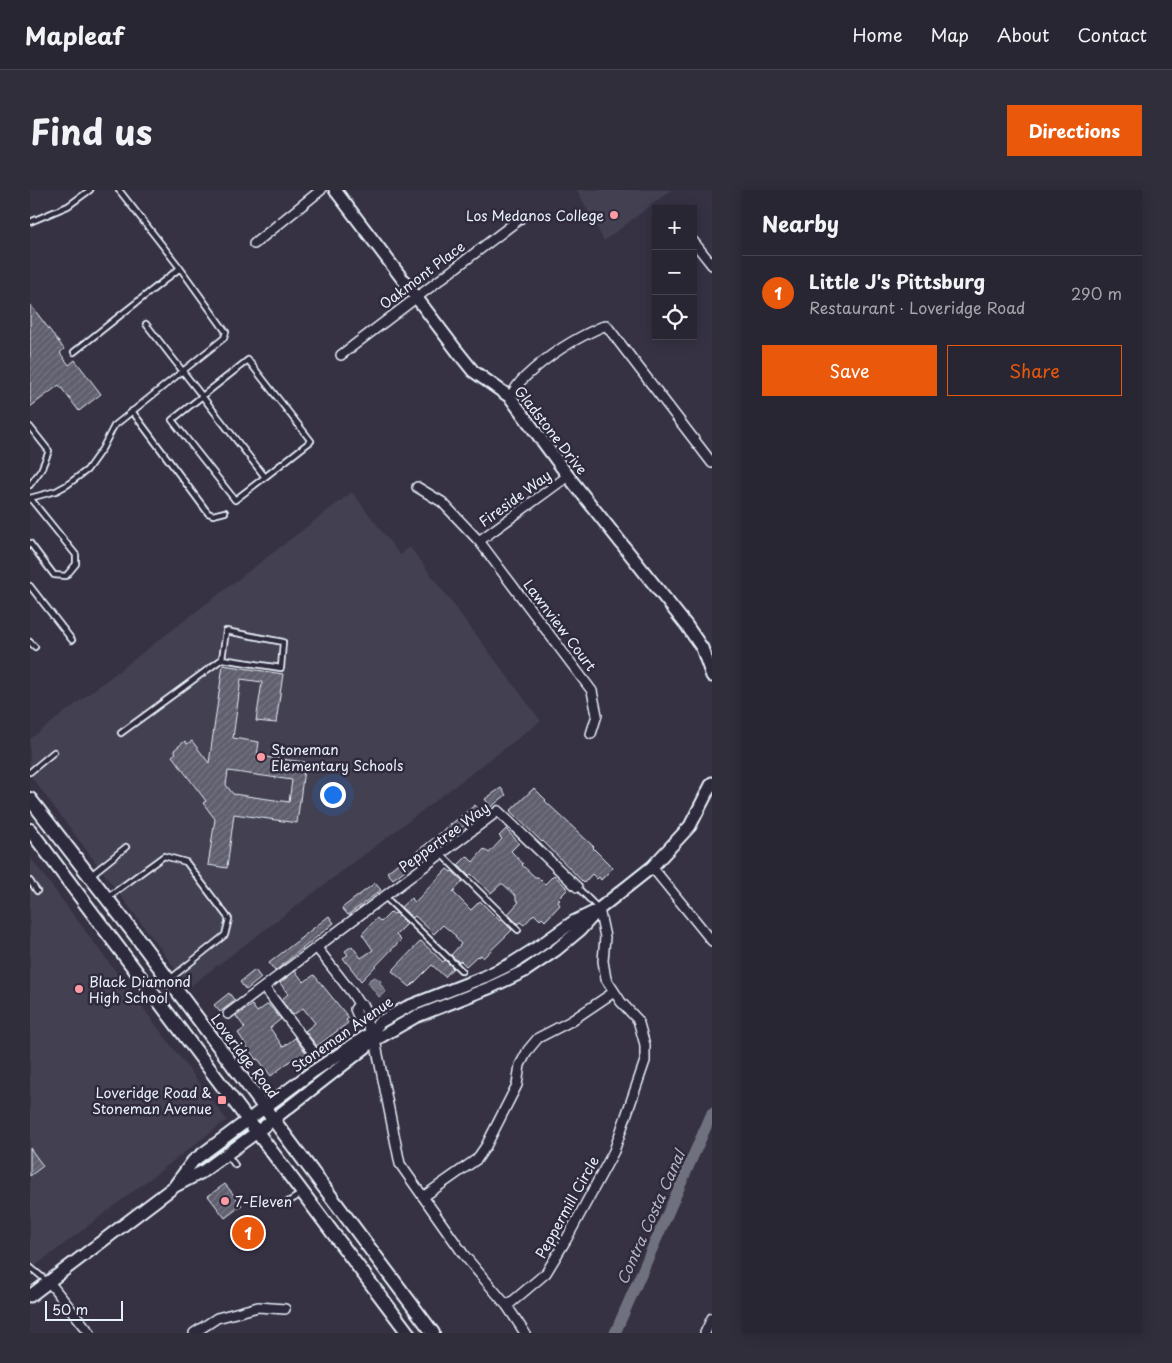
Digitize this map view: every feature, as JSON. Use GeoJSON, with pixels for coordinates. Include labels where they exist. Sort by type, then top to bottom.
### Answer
{"type":"FeatureCollection","features":[{"type":"Feature","properties":{"kind":"main road","name":"Loveridge Road"},"geometry":{"type":"LineString","coordinates":[[30,798],[265,1107],[433,1333]]}},
{"type":"Feature","properties":{"kind":"main road"},"geometry":{"type":"LineString","coordinates":[[30,830],[408,1333]]}},
{"type":"Feature","properties":{"kind":"street"},"geometry":{"type":"LineString","coordinates":[[254,244],[321,190]]}},
{"type":"Feature","properties":{"kind":"street","name":"Gladstone Drive"},"geometry":{"type":"LineString","coordinates":[[336,190],[473,371],[510,397],[568,476],[702,648],[712,676]]}},
{"type":"Feature","properties":{"kind":"street","name":"Oakmont Place"},"geometry":{"type":"LineString","coordinates":[[341,355],[520,218]]}},
{"type":"Feature","properties":{"kind":"street"},"geometry":{"type":"LineString","coordinates":[[697,246],[712,265]]}},
{"type":"Feature","properties":{"kind":"street"},"geometry":{"type":"LineString","coordinates":[[510,397],[523,379],[570,342],[606,325],[712,463]]}},
{"type":"Feature","properties":{"kind":"street","name":"Fireside Way"},"geometry":{"type":"LineString","coordinates":[[479,541],[568,476]]}},
{"type":"Feature","properties":{"kind":"street","name":"Lawnview Court"},"geometry":{"type":"LineString","coordinates":[[417,488],[442,502],[479,541],[592,690],[597,715],[591,734]]}},
{"type":"Feature","properties":{"kind":"street"},"geometry":{"type":"LineString","coordinates":[[712,783],[690,826],[652,867],[712,941]]}},
{"type":"Feature","properties":{"kind":"street","name":"Peppertree Way"},"geometry":{"type":"LineString","coordinates":[[228,1014],[498,811],[576,887]]}},
{"type":"Feature","properties":{"kind":"street","name":"Stoneman Avenue"},"geometry":{"type":"LineString","coordinates":[[175,1186],[193,1161],[311,1073],[373,1036],[525,971],[580,930],[599,909],[652,867]]}},
{"type":"Feature","properties":{"kind":"street","name":"Peppermill Circle"},"geometry":{"type":"LineString","coordinates":[[507,1306],[546,1273],[566,1240],[614,1151],[645,1061],[645,1045],[638,1020],[614,992],[606,979],[603,961],[605,937],[599,909]]}},
{"type":"Feature","properties":{"kind":"street"},"geometry":{"type":"LineString","coordinates":[[317,948],[359,1004],[364,1006],[369,1017],[366,1021],[373,1036],[400,1164],[464,1255],[507,1306],[525,1333]]}},
{"type":"Feature","properties":{"kind":"street"},"geometry":{"type":"LineString","coordinates":[[264,987],[312,1050]]}},
{"type":"Feature","properties":{"kind":"street"},"geometry":{"type":"LineString","coordinates":[[423,1197],[477,1159],[486,1146],[517,1085],[520,1066],[524,1058],[538,1038],[571,1021],[614,992]]}},
{"type":"Feature","properties":{"kind":"street","name":"Stoneman Avenue"},"geometry":{"type":"LineString","coordinates":[[30,1296],[175,1186],[202,1172],[257,1132],[373,1036]]}},
{"type":"Feature","properties":{"kind":"street"},"geometry":{"type":"LineString","coordinates":[[49,1282],[90,1333]]}},
{"type":"Feature","properties":{"kind":"street"},"geometry":{"type":"LineString","coordinates":[[194,1333],[218,1318],[258,1307],[285,1309]]}},
{"type":"Feature","properties":{"kind":"street"},"geometry":{"type":"LineString","coordinates":[[705,1333],[712,1318]]}},
{"type":"Feature","properties":{"kind":"lane"},"geometry":{"type":"LineString","coordinates":[[30,222],[68,206],[90,190]]}},
{"type":"Feature","properties":{"kind":"lane"},"geometry":{"type":"LineString","coordinates":[[30,543],[54,575],[66,576],[76,564],[76,555],[30,498],[56,491],[87,470],[102,449],[114,426],[224,338],[226,332],[180,268],[119,190]]}},
{"type":"Feature","properties":{"kind":"lane"},"geometry":{"type":"LineString","coordinates":[[74,352],[180,268]]}},
{"type":"Feature","properties":{"kind":"lane"},"geometry":{"type":"LineString","coordinates":[[146,324],[265,476]]}},
{"type":"Feature","properties":{"kind":"lane"},"geometry":{"type":"LineString","coordinates":[[248,360],[311,441],[235,500],[172,420],[202,396],[248,360]]}},
{"type":"Feature","properties":{"kind":"lane"},"geometry":{"type":"LineString","coordinates":[[132,411],[208,513],[213,515],[225,512]]}},
{"type":"Feature","properties":{"kind":"lane"},"geometry":{"type":"LineString","coordinates":[[30,427],[49,451],[41,470],[30,485]]}},
{"type":"Feature","properties":{"kind":"lane"},"geometry":{"type":"LineString","coordinates":[[30,586],[72,640]]}},
{"type":"Feature","properties":{"kind":"lane"},"geometry":{"type":"LineString","coordinates":[[121,733],[222,659],[281,668],[283,642],[226,631],[222,659]]}},
{"type":"Feature","properties":{"kind":"lane"},"geometry":{"type":"LineString","coordinates":[[30,642],[34,647]]}},
{"type":"Feature","properties":{"kind":"lane"},"geometry":{"type":"LineString","coordinates":[[30,772],[54,752]]}},
{"type":"Feature","properties":{"kind":"lane"},"geometry":{"type":"LineString","coordinates":[[90,876],[126,847]]}},
{"type":"Feature","properties":{"kind":"lane"},"geometry":{"type":"LineString","coordinates":[[441,854],[518,930]]}},
{"type":"Feature","properties":{"kind":"lane"},"geometry":{"type":"LineString","coordinates":[[106,898],[164,856],[186,862],[229,919],[225,935],[169,980]]}},
{"type":"Feature","properties":{"kind":"lane"},"geometry":{"type":"LineString","coordinates":[[30,881],[38,891]]}},
{"type":"Feature","properties":{"kind":"lane","name":"Peppertree Way"},"geometry":{"type":"LineString","coordinates":[[576,887],[599,909]]}},
{"type":"Feature","properties":{"kind":"lane"},"geometry":{"type":"LineString","coordinates":[[385,897],[462,971]]}},
{"type":"Feature","properties":{"kind":"lane"},"geometry":{"type":"LineString","coordinates":[[227,1154],[235,1165]]}},
{"type":"Feature","properties":{"kind":"lane"},"geometry":{"type":"LineString","coordinates":[[288,1202],[303,1193]]}},
{"type":"Feature","properties":{"kind":"lane"},"geometry":{"type":"LineString","coordinates":[[30,1267],[49,1282]]}},
{"type":"Feature","properties":{"kind":"shaded area","name":"Los Medanos College"},"geometry":{"type":"Polygon","coordinates":[[[577,190],[671,190],[604,241],[577,190]]]}},
{"type":"Feature","properties":{"kind":"shaded area","name":"Stoneman Elementary Schools"},"geometry":{"type":"Polygon","coordinates":[[[352,492],[400,555],[410,547],[541,721],[189,987],[30,775],[30,739],[352,492]]]}},
{"type":"Feature","properties":{"kind":"shaded area","name":"Black Diamond High School"},"geometry":{"type":"Polygon","coordinates":[[[30,857],[227,1120],[30,1270],[30,857]]]}},
{"type":"Feature","properties":{"kind":"water"},"geometry":{"type":"Polygon","coordinates":[[[375,977],[381,981],[380,983],[386,992],[379,997],[368,983],[370,979],[375,977]]]}},
{"type":"Feature","properties":{"kind":"building"},"geometry":{"type":"Polygon","coordinates":[[[30,304],[64,349],[60,353],[69,365],[75,360],[101,394],[79,411],[59,385],[30,407],[30,304]]]}},
{"type":"Feature","properties":{"kind":"building"},"geometry":{"type":"Polygon","coordinates":[[[223,665],[283,674],[276,723],[256,721],[262,682],[241,679],[233,738],[259,742],[257,756],[305,762],[297,823],[234,814],[227,868],[208,865],[215,819],[203,803],[206,801],[172,756],[176,753],[174,750],[185,741],[187,744],[192,741],[209,763],[223,665]],[[228,771],[226,785],[233,794],[289,802],[292,780],[228,771]]]}},
{"type":"Feature","properties":{"kind":"building"},"geometry":{"type":"Polygon","coordinates":[[[501,788],[506,795],[491,807],[485,799],[501,788]]]}},
{"type":"Feature","properties":{"kind":"building"},"geometry":{"type":"Polygon","coordinates":[[[534,788],[613,868],[601,880],[592,874],[584,883],[543,841],[510,811],[534,788]]]}},
{"type":"Feature","properties":{"kind":"building"},"geometry":{"type":"Polygon","coordinates":[[[475,805],[481,812],[421,860],[416,852],[475,805]]]}},
{"type":"Feature","properties":{"kind":"building"},"geometry":{"type":"Polygon","coordinates":[[[506,829],[519,843],[511,851],[522,865],[545,884],[554,875],[568,889],[558,899],[560,900],[558,902],[560,905],[545,921],[542,918],[540,920],[534,914],[524,925],[520,922],[518,924],[508,914],[519,902],[516,900],[516,896],[503,884],[491,893],[471,874],[469,876],[458,865],[467,856],[473,862],[484,849],[489,853],[502,839],[499,836],[506,829]]]}},
{"type":"Feature","properties":{"kind":"building"},"geometry":{"type":"Polygon","coordinates":[[[402,860],[408,868],[393,879],[387,872],[402,860]]]}},
{"type":"Feature","properties":{"kind":"building"},"geometry":{"type":"Polygon","coordinates":[[[447,869],[463,881],[453,892],[471,910],[480,901],[512,930],[483,958],[481,955],[477,956],[466,966],[451,955],[461,944],[456,936],[443,925],[434,934],[415,916],[413,918],[401,907],[411,898],[415,902],[447,869]]]}},
{"type":"Feature","properties":{"kind":"building"},"geometry":{"type":"Polygon","coordinates":[[[375,883],[381,890],[348,915],[342,908],[375,883]]]}},
{"type":"Feature","properties":{"kind":"building"},"geometry":{"type":"Polygon","coordinates":[[[391,912],[396,913],[407,924],[396,935],[401,940],[361,981],[343,958],[348,955],[345,951],[352,946],[361,958],[373,950],[362,934],[377,918],[381,922],[391,912]]]}},
{"type":"Feature","properties":{"kind":"building"},"geometry":{"type":"Polygon","coordinates":[[[329,916],[334,923],[275,971],[269,963],[329,916]]]}},
{"type":"Feature","properties":{"kind":"building"},"geometry":{"type":"Polygon","coordinates":[[[421,941],[443,962],[445,960],[453,968],[445,977],[432,965],[410,987],[392,971],[421,941]]]}},
{"type":"Feature","properties":{"kind":"building"},"geometry":{"type":"Polygon","coordinates":[[[255,970],[261,978],[246,990],[240,982],[255,970]]]}},
{"type":"Feature","properties":{"kind":"building"},"geometry":{"type":"Polygon","coordinates":[[[295,971],[304,982],[314,975],[349,1018],[346,1020],[348,1023],[317,1046],[305,1031],[315,1023],[303,1008],[293,1015],[281,1000],[288,994],[280,983],[295,971]]]}},
{"type":"Feature","properties":{"kind":"building"},"geometry":{"type":"Polygon","coordinates":[[[229,993],[235,1001],[220,1012],[214,1005],[229,993]]]}},
{"type":"Feature","properties":{"kind":"building"},"geometry":{"type":"Polygon","coordinates":[[[268,1004],[281,1019],[270,1028],[283,1047],[295,1038],[307,1054],[298,1060],[295,1057],[271,1076],[258,1059],[256,1060],[238,1033],[245,1028],[236,1016],[252,1005],[257,1012],[268,1004]]]}},
{"type":"Feature","properties":{"kind":"building"},"geometry":{"type":"Polygon","coordinates":[[[30,1148],[43,1166],[30,1176],[30,1148]]]}},
{"type":"Feature","properties":{"kind":"building","name":"7-Eleven"},"geometry":{"type":"Polygon","coordinates":[[[225,1184],[242,1205],[225,1218],[208,1196],[225,1184]]]}},
{"type":"Feature","properties":{"kind":"building"},"geometry":{"type":"Polygon","coordinates":[[[252,1223],[259,1230],[243,1242],[237,1235],[252,1223]]]}},
{"type":"Feature","properties":{"kind":"waterway","name":"Contra Costa Canal"},"geometry":{"type":"LineString","coordinates":[[615,1333],[712,1113]]}},
{"type":"Feature","properties":{"kind":"place","name":"Los Medanos College"},"geometry":{"type":"Point","coordinates":[614,215]}},
{"type":"Feature","properties":{"kind":"place","name":"Stoneman Elementary Schools"},"geometry":{"type":"Point","coordinates":[261,757]}},
{"type":"Feature","properties":{"kind":"place","name":"Black Diamond High School"},"geometry":{"type":"Point","coordinates":[79,989]}},
{"type":"Feature","properties":{"kind":"place","name":"Loveridge Road & Stoneman Avenue"},"geometry":{"type":"Point","coordinates":[222,1100]}},
{"type":"Feature","properties":{"kind":"place","name":"7-Eleven"},"geometry":{"type":"Point","coordinates":[225,1201]}},
{"type":"Feature","properties":{"kind":"place","name":"Little J's Pittsburg"},"geometry":{"type":"Point","coordinates":[248,1233]}}]}
